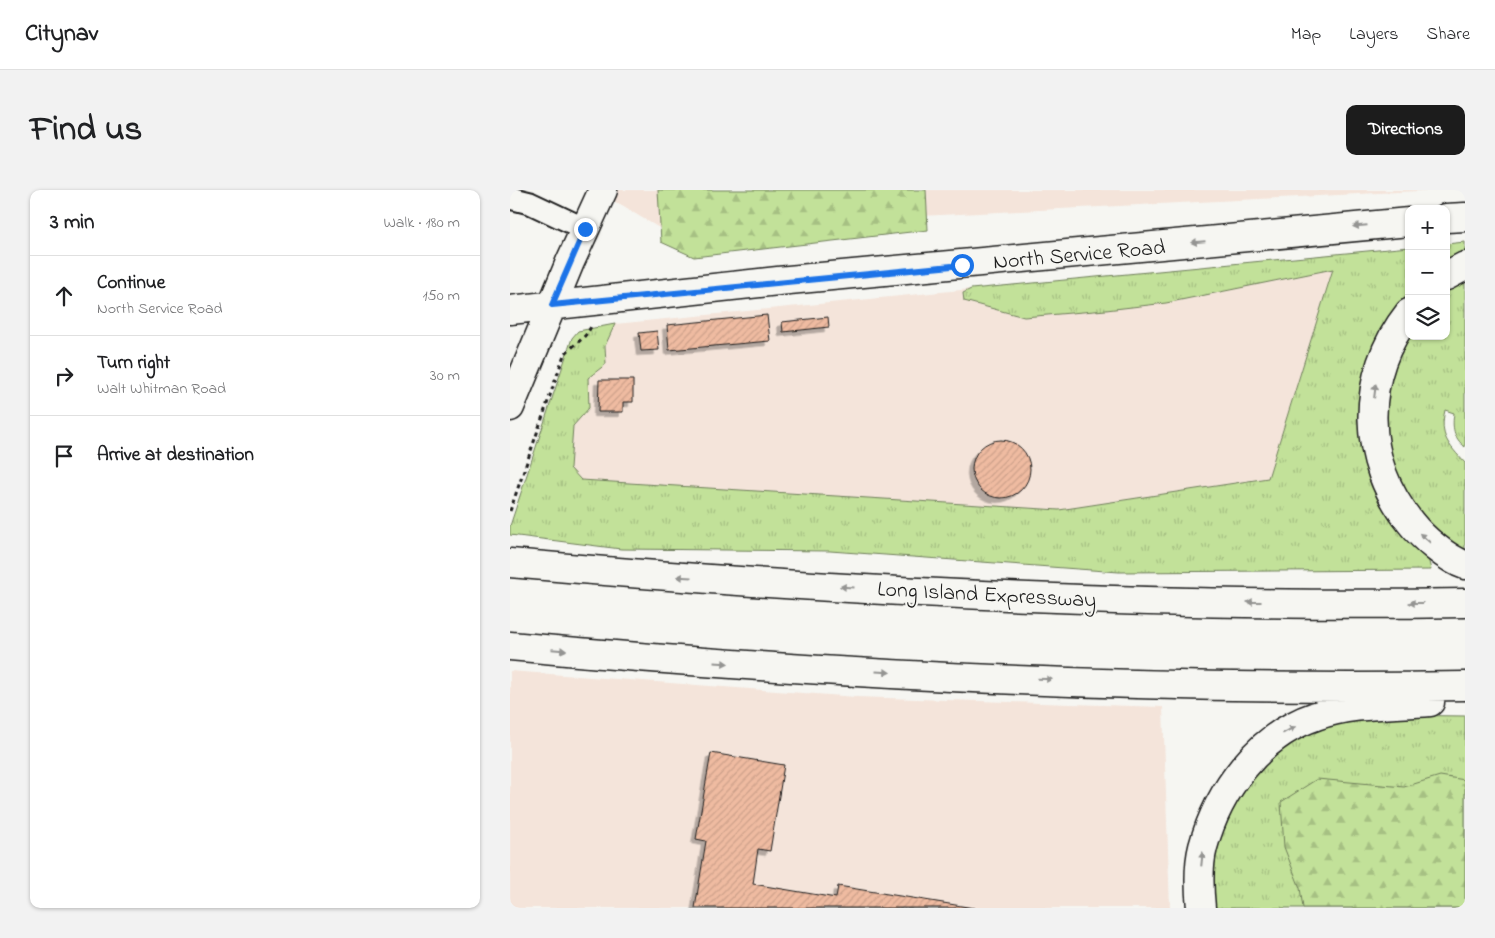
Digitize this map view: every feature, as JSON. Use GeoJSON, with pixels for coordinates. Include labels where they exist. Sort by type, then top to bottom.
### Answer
{"type":"FeatureCollection","features":[{"type":"Feature","properties":{"kind":"main road"},"geometry":{"type":"LineString","coordinates":[[510,407],[552,305],[603,190]]}},
{"type":"Feature","properties":{"kind":"main road"},"geometry":{"type":"LineString","coordinates":[[1450,218],[1465,216]]}},
{"type":"Feature","properties":{"kind":"main road","name":"North Service Road"},"geometry":{"type":"LineString","coordinates":[[510,310],[778,281],[1405,222]]}},
{"type":"Feature","properties":{"kind":"main road"},"geometry":{"type":"LineString","coordinates":[[1450,274],[1465,266]]}},
{"type":"Feature","properties":{"kind":"main road"},"geometry":{"type":"LineString","coordinates":[[1405,319],[1389,344],[1375,384],[1372,423],[1379,469],[1397,506],[1423,538],[1465,565]]}},
{"type":"Feature","properties":{"kind":"main road","name":"Long Island Expressway"},"geometry":{"type":"LineString","coordinates":[[510,562],[656,576],[943,592],[1178,602],[1465,603]]}},
{"type":"Feature","properties":{"kind":"main road"},"geometry":{"type":"LineString","coordinates":[[510,646],[650,658],[920,674],[1176,684],[1465,686]]}},
{"type":"Feature","properties":{"kind":"main road"},"geometry":{"type":"LineString","coordinates":[[1201,908],[1199,886],[1203,848],[1219,805],[1248,761],[1278,735],[1316,716],[1356,708],[1465,699]]}},
{"type":"Feature","properties":{"kind":"street"},"geometry":{"type":"LineString","coordinates":[[510,198],[530,203],[585,229]]}},
{"type":"Feature","properties":{"kind":"path"},"geometry":{"type":"LineString","coordinates":[[510,511],[564,355],[570,348],[584,340],[592,323]]}},
{"type":"Feature","properties":{"kind":"shaded area"},"geometry":{"type":"Polygon","coordinates":[[[595,190],[1438,190],[661,229],[595,190]]]}},
{"type":"Feature","properties":{"kind":"shaded area"},"geometry":{"type":"Polygon","coordinates":[[[1333,269],[1268,478],[1059,510],[581,480],[570,468],[573,426],[589,408],[588,378],[606,364],[605,346],[615,324],[971,289],[963,293],[964,301],[1024,317],[1166,303],[1333,269]]]}},
{"type":"Feature","properties":{"kind":"shaded area"},"geometry":{"type":"Polygon","coordinates":[[[510,671],[856,697],[1163,707],[1170,908],[510,908],[510,671]]]}},
{"type":"Feature","properties":{"kind":"green space"},"geometry":{"type":"Polygon","coordinates":[[[658,190],[926,190],[928,230],[694,257],[661,242],[658,190]]]}},
{"type":"Feature","properties":{"kind":"green space"},"geometry":{"type":"Polygon","coordinates":[[[1465,242],[1465,256],[1450,264],[1450,250],[1450,244],[1465,242]]]}},
{"type":"Feature","properties":{"kind":"green space"},"geometry":{"type":"Polygon","coordinates":[[[1405,247],[1405,297],[1374,353],[1361,408],[1428,558],[1431,570],[1119,572],[830,551],[621,549],[510,535],[510,526],[572,338],[578,331],[615,324],[605,346],[606,364],[588,378],[589,408],[573,426],[570,468],[581,480],[1059,510],[1268,478],[1333,269],[1166,303],[1024,317],[964,301],[963,293],[971,289],[1405,247]]]}},
{"type":"Feature","properties":{"kind":"green space"},"geometry":{"type":"Polygon","coordinates":[[[1465,280],[1465,447],[1454,432],[1454,413],[1445,410],[1443,427],[1446,439],[1465,463],[1465,554],[1433,535],[1402,496],[1381,437],[1385,377],[1407,340],[1450,340],[1450,290],[1465,280]]]}},
{"type":"Feature","properties":{"kind":"green space"},"geometry":{"type":"Polygon","coordinates":[[[1370,715],[1465,716],[1465,908],[1207,908],[1215,835],[1254,767],[1317,725],[1370,715]]]}},
{"type":"Feature","properties":{"kind":"green space"},"geometry":{"type":"Polygon","coordinates":[[[1440,776],[1465,780],[1465,908],[1303,908],[1300,888],[1284,847],[1281,802],[1317,779],[1404,787],[1440,776]]]}},
{"type":"Feature","properties":{"kind":"building"},"geometry":{"type":"Polygon","coordinates":[[[767,315],[770,341],[669,350],[667,325],[767,315]]]}},
{"type":"Feature","properties":{"kind":"building"},"geometry":{"type":"Polygon","coordinates":[[[828,317],[829,327],[783,332],[782,322],[828,317]]]}},
{"type":"Feature","properties":{"kind":"building"},"geometry":{"type":"Polygon","coordinates":[[[657,331],[659,350],[641,351],[639,333],[657,331]]]}},
{"type":"Feature","properties":{"kind":"building"},"geometry":{"type":"Polygon","coordinates":[[[599,380],[633,380],[633,402],[623,402],[623,412],[598,412],[599,380]]]}},
{"type":"Feature","properties":{"kind":"building"},"geometry":{"type":"Polygon","coordinates":[[[1001,440],[1017,445],[1025,453],[1030,469],[1025,485],[1017,493],[1001,498],[985,493],[977,485],[972,469],[977,453],[985,445],[1001,440]]]}},
{"type":"Feature","properties":{"kind":"building"},"geometry":{"type":"Polygon","coordinates":[[[711,753],[784,765],[770,851],[758,849],[753,884],[836,898],[838,886],[974,908],[695,908],[706,841],[696,839],[711,753]]]}},
{"type":"Feature","properties":{"kind":"route"},"geometry":{"type":"LineString","coordinates":[[585,229],[552,305],[778,281],[962,265]]}}]}
